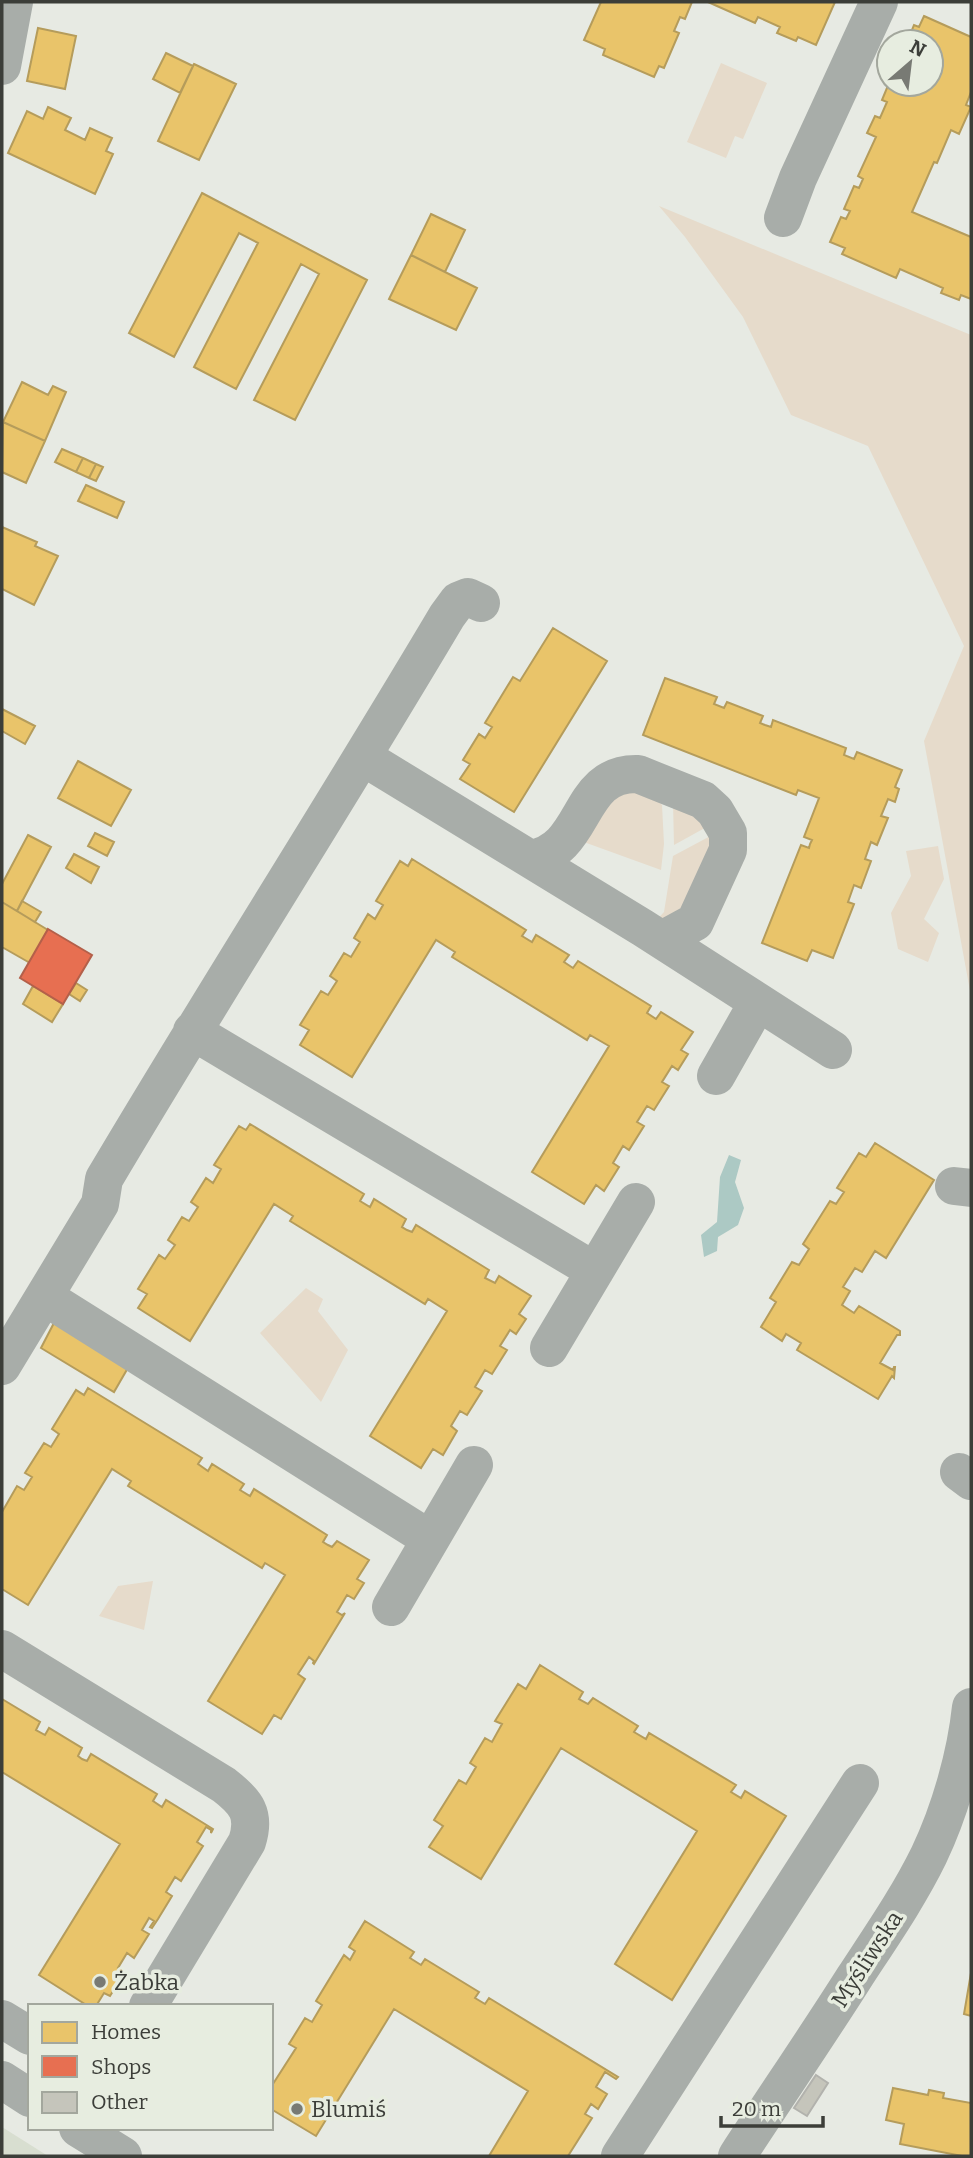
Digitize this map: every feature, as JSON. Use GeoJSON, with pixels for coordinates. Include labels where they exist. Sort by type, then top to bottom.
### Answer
{"type":"FeatureCollection","features":[{"type":"Feature","properties":{"kind":"street"},"geometry":{"type":"LineString","coordinates":[[2,66],[14,2]]}},
{"type":"Feature","properties":{"kind":"street"},"geometry":{"type":"LineString","coordinates":[[808,102],[851,2]]}},
{"type":"Feature","properties":{"kind":"street"},"geometry":{"type":"LineString","coordinates":[[783,218],[798,178],[879,2]]}},
{"type":"Feature","properties":{"kind":"street"},"geometry":{"type":"LineString","coordinates":[[2,1366],[100,1204],[104,1179],[447,616],[458,601],[468,597],[481,603]]}},
{"type":"Feature","properties":{"kind":"street"},"geometry":{"type":"LineString","coordinates":[[363,757],[662,940],[832,1050]]}},
{"type":"Feature","properties":{"kind":"street"},"geometry":{"type":"LineString","coordinates":[[530,859],[557,849],[568,838],[589,801],[601,786],[613,778],[638,774],[703,800],[724,824],[728,833],[728,850],[695,922],[662,940]]}},
{"type":"Feature","properties":{"kind":"street"},"geometry":{"type":"LineString","coordinates":[[716,1076],[758,1002]]}},
{"type":"Feature","properties":{"kind":"street"},"geometry":{"type":"LineString","coordinates":[[192,1031],[595,1272]]}},
{"type":"Feature","properties":{"kind":"street"},"geometry":{"type":"LineString","coordinates":[[549,1348],[636,1202]]}},
{"type":"Feature","properties":{"kind":"street"},"geometry":{"type":"LineString","coordinates":[[45,1297],[430,1539]]}},
{"type":"Feature","properties":{"kind":"street"},"geometry":{"type":"LineString","coordinates":[[391,1607],[474,1465]]}},
{"type":"Feature","properties":{"kind":"street"},"geometry":{"type":"LineString","coordinates":[[2,1649],[224,1785],[237,1796],[250,1816],[251,1828],[247,1842],[149,2004]]}},
{"type":"Feature","properties":{"kind":"street","name":"Myśliwska"},"geometry":{"type":"LineString","coordinates":[[737,2156],[843,1996],[929,1855],[943,1824],[968,1747],[971,1707]]}},
{"type":"Feature","properties":{"kind":"street"},"geometry":{"type":"LineString","coordinates":[[620,2156],[860,1783]]}},
{"type":"Feature","properties":{"kind":"street"},"geometry":{"type":"LineString","coordinates":[[2,2019],[28,2035]]}},
{"type":"Feature","properties":{"kind":"street"},"geometry":{"type":"LineString","coordinates":[[2,2080],[28,2097]]}},
{"type":"Feature","properties":{"kind":"shaded area"},"geometry":{"type":"Polygon","coordinates":[[[721,63],[767,83],[743,139],[735,136],[726,158],[687,142],[721,63]]]}},
{"type":"Feature","properties":{"kind":"shaded area"},"geometry":{"type":"Polygon","coordinates":[[[659,206],[971,335],[971,996],[924,741],[964,646],[868,446],[791,415],[743,317],[659,206]]]}},
{"type":"Feature","properties":{"kind":"shaded area"},"geometry":{"type":"Polygon","coordinates":[[[647,789],[662,805],[664,844],[661,870],[581,841],[612,790],[647,789]]]}},
{"type":"Feature","properties":{"kind":"shaded area"},"geometry":{"type":"Polygon","coordinates":[[[673,802],[712,824],[674,845],[673,802]]]}},
{"type":"Feature","properties":{"kind":"shaded area"},"geometry":{"type":"Polygon","coordinates":[[[716,833],[694,905],[653,924],[664,912],[673,856],[716,833]]]}},
{"type":"Feature","properties":{"kind":"shaded area"},"geometry":{"type":"Polygon","coordinates":[[[938,846],[944,879],[924,919],[939,933],[928,962],[898,949],[891,913],[911,876],[906,851],[938,846]]]}},
{"type":"Feature","properties":{"kind":"shaded area"},"geometry":{"type":"Polygon","coordinates":[[[306,1288],[323,1299],[318,1311],[348,1350],[321,1402],[260,1333],[306,1288]]]}},
{"type":"Feature","properties":{"kind":"shaded area"},"geometry":{"type":"Polygon","coordinates":[[[153,1581],[144,1630],[99,1616],[118,1586],[153,1581]]]}},
{"type":"Feature","properties":{"kind":"shaded area"},"geometry":{"type":"Polygon","coordinates":[[[2,2127],[48,2156],[2,2156],[2,2127]]]}},
{"type":"Feature","properties":{"kind":"water"},"geometry":{"type":"Polygon","coordinates":[[[729,1155],[741,1160],[735,1182],[744,1208],[738,1225],[718,1237],[717,1251],[704,1257],[701,1235],[717,1222],[720,1177],[729,1155]]]}},
{"type":"Feature","properties":{"kind":"building: Homes"},"geometry":{"type":"Polygon","coordinates":[[[601,2],[692,2],[685,19],[680,17],[674,31],[679,33],[664,68],[659,66],[654,77],[603,55],[605,49],[584,40],[601,2]]]}},
{"type":"Feature","properties":{"kind":"building: Homes"},"geometry":{"type":"Polygon","coordinates":[[[708,2],[835,2],[816,45],[798,37],[796,41],[777,33],[780,27],[758,17],[755,23],[708,2]]]}},
{"type":"Feature","properties":{"kind":"building: Homes"},"geometry":{"type":"Polygon","coordinates":[[[924,16],[971,37],[971,92],[966,105],[971,107],[959,134],[951,130],[912,212],[971,237],[971,299],[961,295],[959,300],[941,293],[943,288],[900,269],[896,278],[842,254],[845,248],[830,242],[841,217],[846,219],[850,211],[844,209],[854,186],[859,188],[863,179],[858,176],[876,137],[867,133],[875,116],[880,118],[887,102],[883,98],[945,98],[945,28],[913,28],[914,25],[919,27],[924,16]]]}},
{"type":"Feature","properties":{"kind":"building: Homes"},"geometry":{"type":"Polygon","coordinates":[[[38,28],[76,36],[65,89],[27,81],[38,28]]]}},
{"type":"Feature","properties":{"kind":"building: Homes"},"geometry":{"type":"Polygon","coordinates":[[[166,53],[193,66],[180,93],[153,79],[166,53]]]}},
{"type":"Feature","properties":{"kind":"building: Homes"},"geometry":{"type":"Polygon","coordinates":[[[194,64],[236,84],[199,160],[158,141],[194,64]]]}},
{"type":"Feature","properties":{"kind":"building: Homes"},"geometry":{"type":"Polygon","coordinates":[[[48,107],[71,118],[65,130],[85,140],[90,128],[112,138],[106,151],[113,154],[95,194],[8,153],[27,111],[43,119],[48,107]]]}},
{"type":"Feature","properties":{"kind":"building: Homes"},"geometry":{"type":"Polygon","coordinates":[[[202,193],[367,280],[295,420],[254,400],[319,274],[301,264],[236,389],[194,367],[258,243],[239,233],[174,357],[129,333],[202,193]]]}},
{"type":"Feature","properties":{"kind":"building: Homes"},"geometry":{"type":"Polygon","coordinates":[[[431,214],[465,230],[445,272],[411,255],[431,214]]]}},
{"type":"Feature","properties":{"kind":"building: Homes"},"geometry":{"type":"Polygon","coordinates":[[[411,255],[477,288],[456,330],[389,299],[411,255]]]}},
{"type":"Feature","properties":{"kind":"building: Homes"},"geometry":{"type":"Polygon","coordinates":[[[22,382],[48,395],[53,386],[66,392],[45,441],[3,422],[22,382]]]}},
{"type":"Feature","properties":{"kind":"building: Homes"},"geometry":{"type":"Polygon","coordinates":[[[3,422],[45,441],[26,483],[2,472],[3,422]]]}},
{"type":"Feature","properties":{"kind":"building: Homes"},"geometry":{"type":"Polygon","coordinates":[[[62,449],[83,458],[76,472],[55,462],[62,449]]]}},
{"type":"Feature","properties":{"kind":"building: Homes"},"geometry":{"type":"Polygon","coordinates":[[[83,458],[96,464],[89,478],[76,472],[83,458]]]}},
{"type":"Feature","properties":{"kind":"building: Homes"},"geometry":{"type":"Polygon","coordinates":[[[96,464],[103,467],[96,481],[89,478],[96,464]]]}},
{"type":"Feature","properties":{"kind":"building: Homes"},"geometry":{"type":"Polygon","coordinates":[[[86,485],[124,502],[117,518],[78,501],[86,485]]]}},
{"type":"Feature","properties":{"kind":"building: Homes"},"geometry":{"type":"Polygon","coordinates":[[[2,527],[37,542],[35,546],[58,556],[34,605],[2,589],[2,527]]]}},
{"type":"Feature","properties":{"kind":"building: Homes"},"geometry":{"type":"Polygon","coordinates":[[[553,628],[607,661],[514,812],[460,779],[470,764],[463,760],[479,734],[485,738],[492,727],[485,723],[513,677],[520,681],[553,628]]]}},
{"type":"Feature","properties":{"kind":"building: Homes"},"geometry":{"type":"Polygon","coordinates":[[[665,678],[717,697],[714,704],[724,708],[727,702],[763,716],[760,723],[765,725],[771,727],[773,720],[846,748],[844,755],[854,759],[857,752],[902,770],[895,787],[899,789],[895,802],[888,799],[881,816],[888,818],[877,845],[871,842],[865,859],[871,861],[861,888],[854,885],[848,902],[854,904],[833,958],[812,950],[807,961],[762,943],[801,845],[809,848],[812,840],[804,837],[819,798],[798,790],[796,795],[643,735],[665,678]]]}},
{"type":"Feature","properties":{"kind":"building: Homes"},"geometry":{"type":"Polygon","coordinates":[[[2,709],[35,726],[25,744],[2,731],[2,709]]]}},
{"type":"Feature","properties":{"kind":"building: Homes"},"geometry":{"type":"Polygon","coordinates":[[[78,761],[131,790],[111,826],[58,798],[78,761]]]}},
{"type":"Feature","properties":{"kind":"building: Homes"},"geometry":{"type":"Polygon","coordinates":[[[95,833],[114,842],[107,856],[88,846],[95,833]]]}},
{"type":"Feature","properties":{"kind":"building: Homes"},"geometry":{"type":"Polygon","coordinates":[[[28,835],[51,847],[17,911],[2,902],[2,884],[28,835]]]}},
{"type":"Feature","properties":{"kind":"building: Homes"},"geometry":{"type":"Polygon","coordinates":[[[74,854],[99,867],[91,883],[66,868],[74,854]]]}},
{"type":"Feature","properties":{"kind":"building: Homes"},"geometry":{"type":"Polygon","coordinates":[[[412,859],[526,930],[522,936],[532,942],[536,935],[569,955],[564,962],[573,968],[578,961],[651,1006],[647,1013],[656,1019],[661,1012],[693,1032],[681,1050],[688,1054],[678,1070],[672,1066],[662,1082],[669,1086],[654,1110],[647,1106],[637,1122],[644,1126],[629,1150],[623,1146],[613,1163],[619,1167],[604,1191],[596,1185],[584,1204],[532,1172],[609,1046],[590,1035],[587,1040],[452,957],[455,952],[436,940],[352,1077],[300,1045],[309,1030],[300,1025],[321,991],[328,995],[337,981],[330,976],[344,953],[351,957],[360,942],[354,938],[368,914],[375,919],[383,905],[376,901],[400,861],[408,866],[412,859]]]}},
{"type":"Feature","properties":{"kind":"building: Homes"},"geometry":{"type":"Polygon","coordinates":[[[22,901],[41,912],[35,922],[17,911],[22,901]]]}},
{"type":"Feature","properties":{"kind":"building: Homes"},"geometry":{"type":"Polygon","coordinates":[[[2,902],[48,930],[30,963],[2,947],[2,902]]]}},
{"type":"Feature","properties":{"kind":"building: Homes"},"geometry":{"type":"Polygon","coordinates":[[[76,983],[87,990],[80,1001],[69,994],[76,983]]]}},
{"type":"Feature","properties":{"kind":"building: Homes"},"geometry":{"type":"Polygon","coordinates":[[[33,986],[63,1004],[52,1022],[23,1004],[33,986]]]}},
{"type":"Feature","properties":{"kind":"building: Homes"},"geometry":{"type":"Polygon","coordinates":[[[250,1124],[364,1194],[360,1201],[370,1207],[374,1199],[406,1219],[402,1227],[412,1232],[416,1225],[489,1270],[485,1278],[495,1283],[499,1276],[531,1296],[519,1314],[526,1319],[516,1334],[510,1330],[500,1346],[507,1350],[492,1374],[485,1370],[475,1387],[482,1391],[467,1415],[460,1411],[451,1426],[457,1431],[443,1455],[433,1449],[421,1468],[370,1436],[447,1311],[428,1299],[425,1304],[290,1221],[293,1216],[274,1204],[190,1341],[138,1308],[147,1294],[138,1289],[159,1255],[165,1259],[175,1245],[168,1240],[182,1217],[189,1221],[198,1207],[191,1202],[206,1178],[213,1183],[221,1169],[214,1165],[239,1126],[246,1130],[250,1124]]]}},
{"type":"Feature","properties":{"kind":"building: Homes"},"geometry":{"type":"Polygon","coordinates":[[[875,1143],[934,1180],[886,1258],[875,1251],[862,1272],[855,1268],[843,1287],[850,1291],[842,1305],[854,1313],[859,1306],[900,1331],[900,1335],[897,1335],[880,1363],[893,1370],[895,1367],[894,1378],[892,1376],[878,1399],[797,1350],[801,1343],[786,1334],[782,1341],[761,1327],[776,1302],[770,1298],[792,1262],[799,1265],[809,1249],[803,1244],[830,1201],[836,1204],[844,1192],[837,1188],[859,1153],[866,1157],[875,1143]]]}},
{"type":"Feature","properties":{"kind":"building: Homes"},"geometry":{"type":"Polygon","coordinates":[[[56,1319],[129,1366],[114,1392],[41,1348],[56,1319]]]}},
{"type":"Feature","properties":{"kind":"building: Homes"},"geometry":{"type":"Polygon","coordinates":[[[88,1388],[202,1458],[198,1464],[208,1471],[212,1464],[244,1484],[240,1490],[250,1496],[254,1489],[327,1535],[323,1542],[332,1547],[337,1541],[369,1560],[357,1579],[364,1583],[354,1599],[347,1595],[337,1612],[342,1615],[345,1613],[314,1664],[309,1657],[298,1674],[305,1679],[281,1719],[274,1715],[262,1734],[208,1701],[285,1575],[265,1563],[262,1568],[128,1486],[131,1481],[112,1469],[28,1605],[2,1589],[2,1512],[17,1486],[24,1490],[32,1477],[25,1473],[44,1443],[51,1447],[59,1434],[52,1429],[76,1390],[84,1395],[88,1388]]]}},
{"type":"Feature","properties":{"kind":"building: Homes"},"geometry":{"type":"Polygon","coordinates":[[[540,1665],[583,1692],[579,1699],[588,1704],[593,1698],[638,1726],[634,1732],[646,1739],[649,1733],[736,1785],[731,1792],[741,1798],[745,1791],[786,1816],[672,2000],[615,1964],[697,1831],[561,1748],[481,1879],[429,1847],[443,1826],[434,1820],[459,1780],[466,1784],[476,1767],[470,1763],[485,1738],[492,1742],[502,1724],[495,1721],[518,1684],[526,1689],[540,1665]]]}},
{"type":"Feature","properties":{"kind":"building: Homes"},"geometry":{"type":"Polygon","coordinates":[[[2,1699],[40,1722],[36,1730],[45,1735],[49,1728],[82,1748],[78,1756],[82,1759],[87,1761],[91,1754],[157,1794],[153,1801],[162,1807],[166,1800],[213,1829],[211,1833],[206,1827],[197,1842],[203,1846],[181,1881],[175,1877],[166,1892],[172,1896],[158,1919],[152,1928],[150,1927],[154,1921],[149,1918],[142,1930],[149,1934],[134,1958],[127,1953],[118,1968],[125,1972],[110,1996],[104,1993],[97,2004],[85,2004],[39,1975],[120,1844],[2,1772],[2,1699]]]}},
{"type":"Feature","properties":{"kind":"building: Homes"},"geometry":{"type":"Polygon","coordinates":[[[365,1921],[414,1952],[410,1958],[421,1965],[425,1959],[479,1992],[475,1998],[485,2004],[489,1998],[618,2077],[616,2079],[605,2072],[596,2087],[607,2094],[598,2109],[591,2104],[585,2114],[592,2118],[568,2156],[489,2156],[528,2091],[394,2009],[316,2136],[273,2110],[273,2084],[296,2048],[289,2044],[305,2018],[312,2022],[322,2005],[316,2001],[344,1955],[350,1960],[355,1951],[349,1947],[365,1921]]]}},
{"type":"Feature","properties":{"kind":"building: Homes"},"geometry":{"type":"Polygon","coordinates":[[[971,1973],[971,2016],[964,2014],[971,1973]]]}},
{"type":"Feature","properties":{"kind":"building: Homes"},"geometry":{"type":"Polygon","coordinates":[[[893,2088],[928,2095],[929,2090],[944,2093],[943,2098],[971,2103],[971,2156],[900,2144],[904,2124],[886,2120],[893,2088]]]}},
{"type":"Feature","properties":{"kind":"building: Shops"},"geometry":{"type":"Polygon","coordinates":[[[48,929],[92,955],[63,1004],[20,978],[48,929]]]}},
{"type":"Feature","properties":{"kind":"building: Other"},"geometry":{"type":"Polygon","coordinates":[[[816,2075],[828,2083],[807,2116],[794,2108],[816,2075]]]}},
{"type":"Feature","properties":{"kind":"place","name":"Żabka"},"geometry":{"type":"Point","coordinates":[100,1982]}},
{"type":"Feature","properties":{"kind":"place","name":"Blumiś"},"geometry":{"type":"Point","coordinates":[297,2109]}}]}
